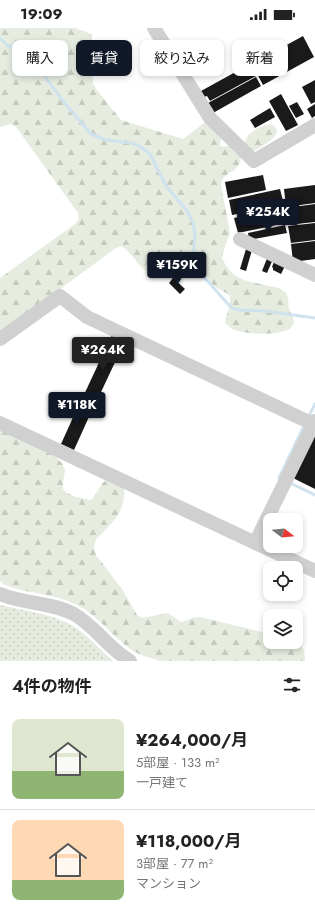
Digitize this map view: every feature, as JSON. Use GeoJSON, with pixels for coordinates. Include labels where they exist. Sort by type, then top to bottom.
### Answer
{"type":"FeatureCollection","features":[{"type":"Feature","properties":{"kind":"street"},"geometry":{"type":"LineString","coordinates":[[154,28],[210,118],[254,161],[315,125]]}},
{"type":"Feature","properties":{"kind":"street"},"geometry":{"type":"LineString","coordinates":[[240,239],[315,275]]}},
{"type":"Feature","properties":{"kind":"street"},"geometry":{"type":"LineString","coordinates":[[0,339],[60,296],[87,317],[315,423],[255,543]]}},
{"type":"Feature","properties":{"kind":"street"},"geometry":{"type":"LineString","coordinates":[[0,423],[315,571]]}},
{"type":"Feature","properties":{"kind":"street"},"geometry":{"type":"LineString","coordinates":[[0,594],[72,613],[86,622],[118,652],[130,661]]}},
{"type":"Feature","properties":{"kind":"green space"},"geometry":{"type":"Polygon","coordinates":[[[0,28],[76,28],[92,35],[92,40],[76,40],[76,76],[93,76],[93,83],[96,89],[121,120],[183,139],[204,123],[208,122],[221,137],[220,145],[222,147],[229,146],[241,156],[238,166],[222,180],[221,185],[230,233],[222,258],[226,266],[241,279],[278,288],[286,293],[294,320],[293,325],[290,329],[268,334],[236,331],[225,323],[230,303],[230,296],[214,286],[193,261],[189,260],[158,274],[153,274],[144,269],[129,252],[121,246],[116,248],[0,333],[0,278],[75,224],[79,219],[78,213],[16,127],[11,124],[0,127],[0,28]]]}},
{"type":"Feature","properties":{"kind":"green space"},"geometry":{"type":"Polygon","coordinates":[[[270,124],[275,127],[277,131],[276,135],[267,143],[253,151],[244,144],[251,133],[262,126],[270,124]]]}},
{"type":"Feature","properties":{"kind":"green space"},"geometry":{"type":"Polygon","coordinates":[[[0,427],[54,455],[62,463],[65,470],[63,489],[67,493],[76,497],[91,500],[107,479],[124,488],[124,500],[120,511],[97,539],[94,547],[96,555],[122,589],[137,615],[142,618],[168,613],[181,622],[200,617],[263,632],[263,649],[303,648],[305,661],[161,661],[132,650],[92,615],[77,605],[59,598],[21,590],[3,584],[0,581],[0,427]]]}},
{"type":"Feature","properties":{"kind":"green space"},"geometry":{"type":"Polygon","coordinates":[[[0,605],[50,616],[68,623],[86,635],[113,661],[0,661],[0,605]]]}},
{"type":"Feature","properties":{"kind":"building"},"geometry":{"type":"Polygon","coordinates":[[[303,36],[314,57],[288,71],[288,44],[303,36]]]}},
{"type":"Feature","properties":{"kind":"building"},"geometry":{"type":"Polygon","coordinates":[[[232,74],[232,76],[256,76],[210,101],[207,96],[204,97],[201,91],[232,74]]]}},
{"type":"Feature","properties":{"kind":"building"},"geometry":{"type":"Polygon","coordinates":[[[258,76],[279,76],[263,85],[258,76]]]}},
{"type":"Feature","properties":{"kind":"building"},"geometry":{"type":"Polygon","coordinates":[[[256,77],[261,86],[213,113],[208,103],[256,77]]]}},
{"type":"Feature","properties":{"kind":"building"},"geometry":{"type":"Polygon","coordinates":[[[315,80],[315,102],[311,104],[302,87],[315,80]]]}},
{"type":"Feature","properties":{"kind":"building"},"geometry":{"type":"Polygon","coordinates":[[[281,94],[298,125],[286,131],[269,101],[281,94]]]}},
{"type":"Feature","properties":{"kind":"building"},"geometry":{"type":"Polygon","coordinates":[[[297,102],[304,114],[296,118],[289,106],[297,102]]]}},
{"type":"Feature","properties":{"kind":"building"},"geometry":{"type":"Polygon","coordinates":[[[315,104],[315,116],[312,118],[307,109],[315,104]]]}},
{"type":"Feature","properties":{"kind":"building"},"geometry":{"type":"Polygon","coordinates":[[[270,108],[275,117],[255,128],[250,120],[270,108]]]}},
{"type":"Feature","properties":{"kind":"building"},"geometry":{"type":"Polygon","coordinates":[[[263,175],[266,190],[228,198],[225,182],[263,175]]]}},
{"type":"Feature","properties":{"kind":"building"},"geometry":{"type":"Polygon","coordinates":[[[315,185],[315,203],[286,207],[284,189],[315,185]]]}},
{"type":"Feature","properties":{"kind":"building"},"geometry":{"type":"Polygon","coordinates":[[[280,189],[284,205],[232,215],[229,200],[280,189]]]}},
{"type":"Feature","properties":{"kind":"building"},"geometry":{"type":"Polygon","coordinates":[[[315,204],[315,222],[288,225],[286,208],[315,204]]]}},
{"type":"Feature","properties":{"kind":"building"},"geometry":{"type":"Polygon","coordinates":[[[283,208],[286,223],[238,233],[234,218],[283,208]]]}},
{"type":"Feature","properties":{"kind":"building"},"geometry":{"type":"Polygon","coordinates":[[[315,223],[315,240],[291,243],[288,226],[315,223]]]}},
{"type":"Feature","properties":{"kind":"building"},"geometry":{"type":"Polygon","coordinates":[[[285,225],[287,233],[249,240],[248,233],[285,225]]]}},
{"type":"Feature","properties":{"kind":"building"},"geometry":{"type":"Polygon","coordinates":[[[315,241],[315,259],[293,262],[291,244],[315,241]]]}},
{"type":"Feature","properties":{"kind":"building"},"geometry":{"type":"Polygon","coordinates":[[[246,249],[252,250],[246,271],[240,269],[246,249]]]}},
{"type":"Feature","properties":{"kind":"building"},"geometry":{"type":"Polygon","coordinates":[[[268,256],[273,259],[267,273],[262,271],[268,256]]]}},
{"type":"Feature","properties":{"kind":"building"},"geometry":{"type":"Polygon","coordinates":[[[275,259],[286,264],[281,274],[273,270],[272,267],[275,259]]]}},
{"type":"Feature","properties":{"kind":"building"},"geometry":{"type":"Polygon","coordinates":[[[173,278],[185,289],[180,294],[169,283],[173,278]]]}},
{"type":"Feature","properties":{"kind":"building"},"geometry":{"type":"Polygon","coordinates":[[[112,335],[125,341],[94,407],[81,401],[112,335]]]}},
{"type":"Feature","properties":{"kind":"building"},"geometry":{"type":"Polygon","coordinates":[[[80,402],[93,408],[74,450],[61,444],[80,402]]]}},
{"type":"Feature","properties":{"kind":"building"},"geometry":{"type":"Polygon","coordinates":[[[315,433],[315,489],[293,478],[315,433]]]}},
{"type":"Feature","properties":{"kind":"waterway"},"geometry":{"type":"LineString","coordinates":[[0,38],[8,46],[30,53],[63,101],[91,134],[106,140],[138,145],[150,154],[166,186],[188,212],[193,223],[195,235],[193,259],[196,268],[232,308],[315,318]]}},
{"type":"Feature","properties":{"kind":"waterway"},"geometry":{"type":"LineString","coordinates":[[309,416],[315,404]]}},
{"type":"Feature","properties":{"kind":"waterway"},"geometry":{"type":"LineString","coordinates":[[281,479],[279,478],[304,426]]}},
{"type":"Feature","properties":{"kind":"waterway"},"geometry":{"type":"LineString","coordinates":[[290,483],[315,495]]}}]}
